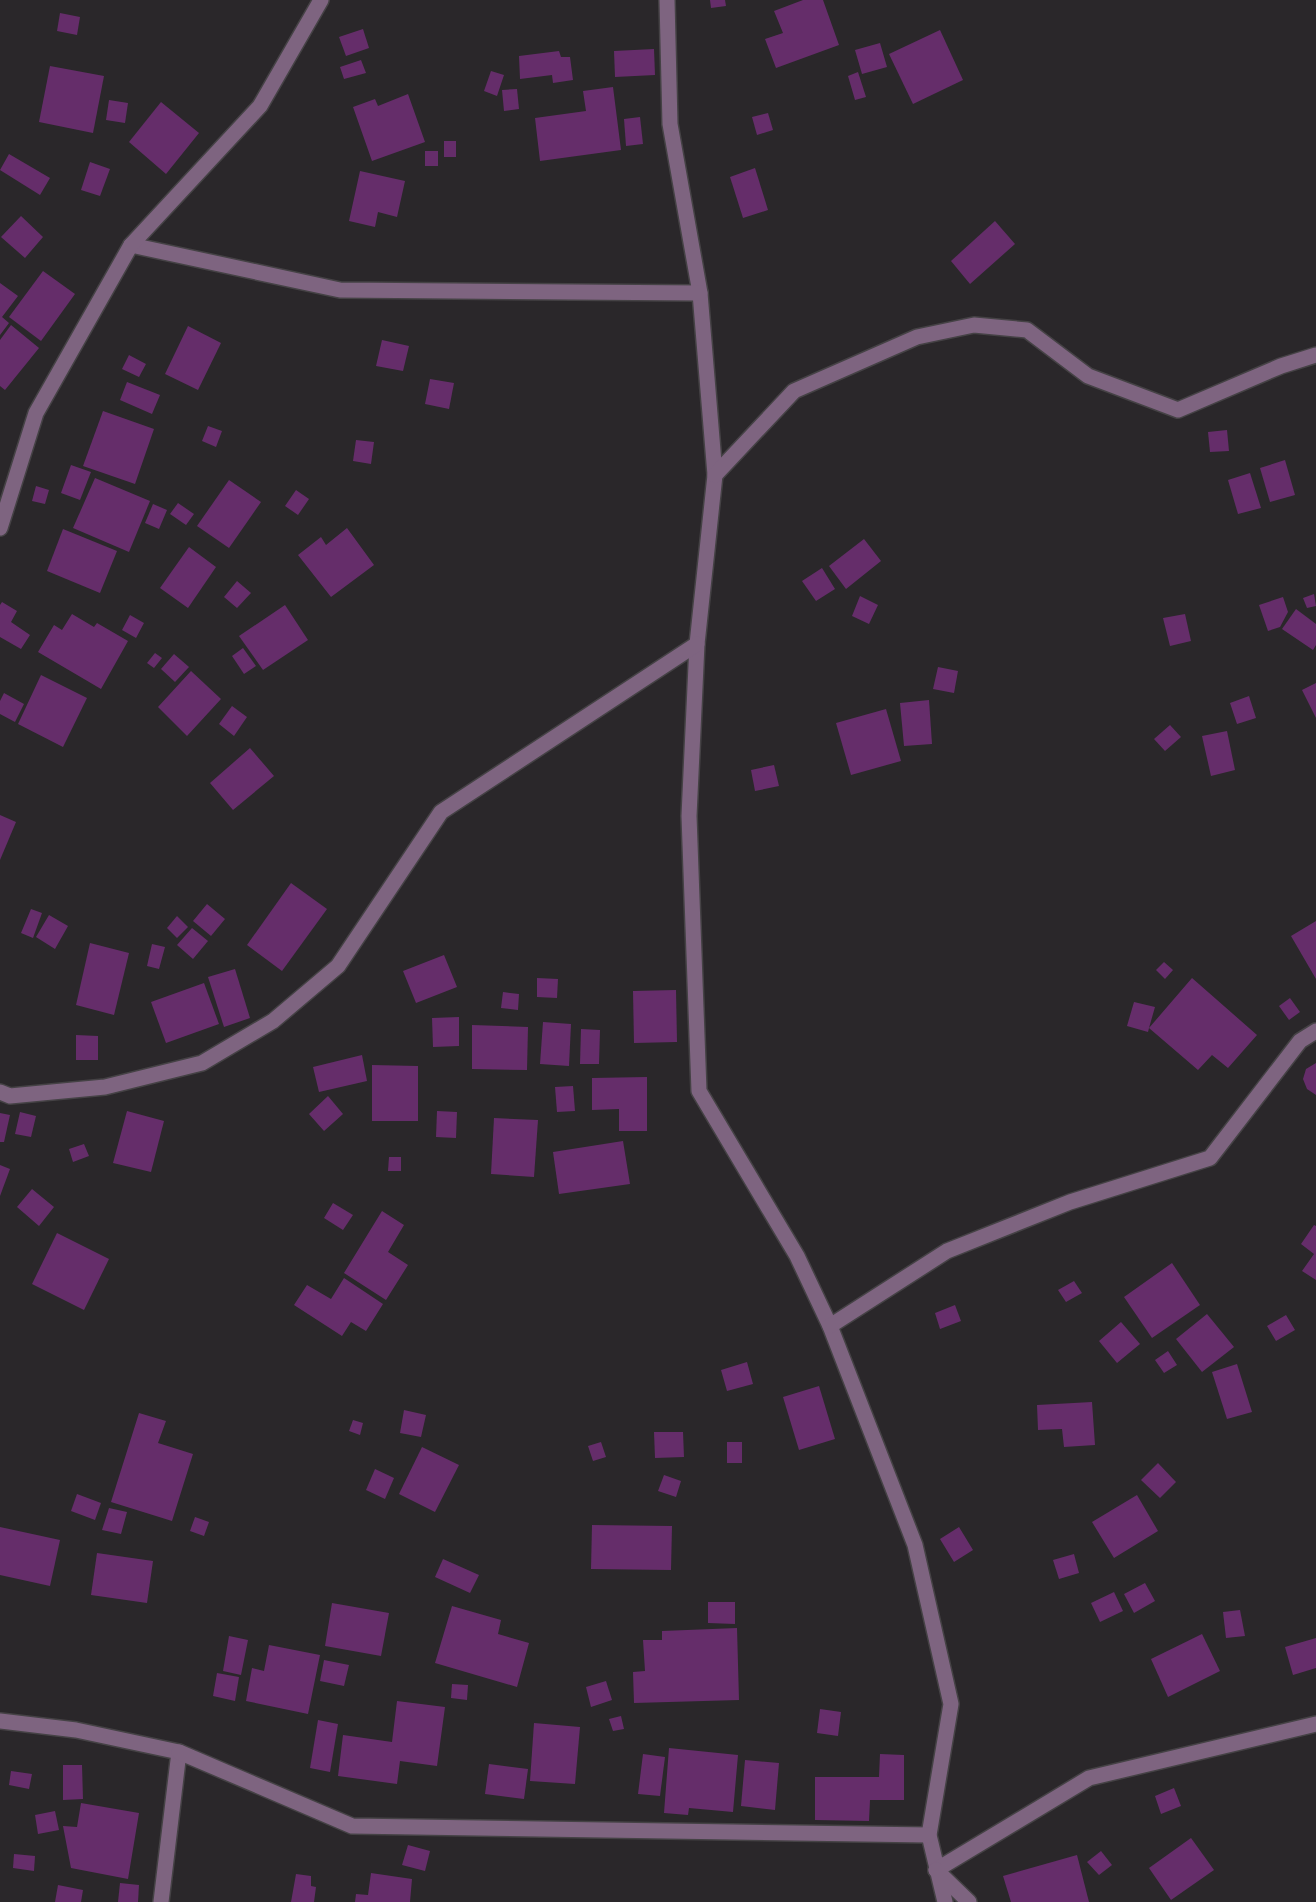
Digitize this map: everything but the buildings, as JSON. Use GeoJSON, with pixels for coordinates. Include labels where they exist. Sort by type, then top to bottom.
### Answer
{"type":"FeatureCollection","features":[{"type":"Feature","properties":{"kind":"street"},"geometry":{"type":"LineString","coordinates":[[0,528],[36,413],[131,245],[260,106],[321,0]]}},
{"type":"Feature","properties":{"kind":"street"},"geometry":{"type":"LineString","coordinates":[[667,0],[670,124],[700,294],[715,475],[698,644],[688,816],[699,1091],[797,1256],[830,1326],[915,1545],[951,1704],[929,1835],[945,1902]]}},
{"type":"Feature","properties":{"kind":"street"},"geometry":{"type":"LineString","coordinates":[[131,245],[340,290],[700,294]]}},
{"type":"Feature","properties":{"kind":"street"},"geometry":{"type":"LineString","coordinates":[[715,475],[794,391],[917,337],[974,325],[1027,330],[1088,376],[1178,410],[1281,366],[1316,355]]}},
{"type":"Feature","properties":{"kind":"street"},"geometry":{"type":"LineString","coordinates":[[0,1092],[10,1096],[105,1087],[202,1063],[273,1021],[338,966],[441,812],[698,644]]}},
{"type":"Feature","properties":{"kind":"street"},"geometry":{"type":"LineString","coordinates":[[830,1326],[947,1251],[1070,1202],[1210,1158],[1300,1041],[1316,1031]]}},
{"type":"Feature","properties":{"kind":"street"},"geometry":{"type":"LineString","coordinates":[[0,1720],[76,1730],[179,1752],[352,1826],[929,1835]]}},
{"type":"Feature","properties":{"kind":"street"},"geometry":{"type":"LineString","coordinates":[[936,1870],[1089,1778],[1316,1724]]}},
{"type":"Feature","properties":{"kind":"street"},"geometry":{"type":"LineString","coordinates":[[161,1902],[179,1752]]}},
{"type":"Feature","properties":{"kind":"street"},"geometry":{"type":"LineString","coordinates":[[936,1870],[969,1902]]}}]}
